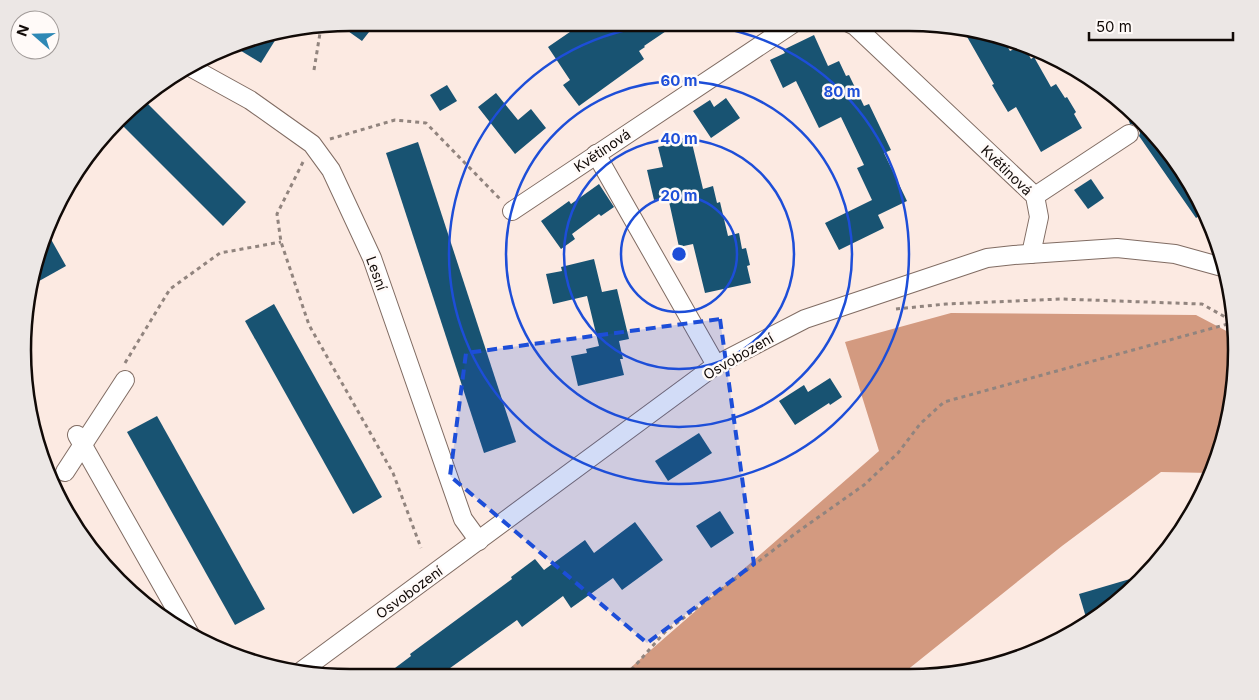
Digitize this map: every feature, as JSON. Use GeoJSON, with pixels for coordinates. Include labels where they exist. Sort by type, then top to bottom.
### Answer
{"type":"FeatureCollection","features":[{"type":"Feature","properties":{"kind":"street","name":"Květinová"},"geometry":{"type":"LineString","coordinates":[[512,211],[782,31]]}},
{"type":"Feature","properties":{"kind":"street","name":"Květinová"},"geometry":{"type":"LineString","coordinates":[[860,31],[1035,196],[1039,217],[1031,254]]}},
{"type":"Feature","properties":{"kind":"street","name":"Lesní"},"geometry":{"type":"LineString","coordinates":[[197,71],[250,100],[312,144],[331,170],[372,258],[463,519],[479,541]]}},
{"type":"Feature","properties":{"kind":"street"},"geometry":{"type":"LineString","coordinates":[[1035,196],[1129,134]]}},
{"type":"Feature","properties":{"kind":"street"},"geometry":{"type":"LineString","coordinates":[[596,154],[716,366]]}},
{"type":"Feature","properties":{"kind":"street","name":"Osvobození"},"geometry":{"type":"LineString","coordinates":[[308,666],[716,366],[805,319],[987,258],[1117,248],[1175,254],[1216,265]]}},
{"type":"Feature","properties":{"kind":"street"},"geometry":{"type":"LineString","coordinates":[[65,472],[80,439],[123,374]]}},
{"type":"Feature","properties":{"kind":"street"},"geometry":{"type":"LineString","coordinates":[[80,439],[182,621]]}},
{"type":"Feature","properties":{"kind":"path"},"geometry":{"type":"LineString","coordinates":[[314,70],[320,33]]}},
{"type":"Feature","properties":{"kind":"path"},"geometry":{"type":"LineString","coordinates":[[123,374],[170,289],[220,253],[281,242]]}},
{"type":"Feature","properties":{"kind":"path"},"geometry":{"type":"LineString","coordinates":[[890,310],[946,304],[1061,299],[1202,304],[1226,317]]}},
{"type":"Feature","properties":{"kind":"path"},"geometry":{"type":"LineString","coordinates":[[632,669],[665,632],[796,533],[864,485],[898,453],[920,424],[944,402],[1227,324]]}},
{"type":"Feature","properties":{"kind":"highlighted area"},"geometry":{"type":"Polygon","coordinates":[[[720,319],[754,564],[647,643],[450,476],[466,353],[720,319]]]}},
{"type":"Feature","properties":{"kind":"shaded area"},"geometry":{"type":"Polygon","coordinates":[[[951,313],[1196,315],[1227,331],[1227,371],[1222,412],[1211,452],[1203,473],[1161,472],[1062,546],[908,669],[629,669],[879,451],[845,342],[951,313]]]}},
{"type":"Feature","properties":{"kind":"building"},"geometry":{"type":"Polygon","coordinates":[[[348,31],[370,31],[362,41],[348,31]]]}},
{"type":"Feature","properties":{"kind":"building"},"geometry":{"type":"Polygon","coordinates":[[[571,31],[666,31],[639,51],[644,59],[579,106],[563,85],[570,80],[548,47],[571,31]]]}},
{"type":"Feature","properties":{"kind":"building"},"geometry":{"type":"Polygon","coordinates":[[[814,35],[828,66],[839,61],[846,76],[849,75],[864,106],[869,104],[891,150],[884,153],[907,201],[878,215],[884,228],[839,250],[825,223],[872,200],[857,168],[864,165],[841,117],[819,128],[796,81],[783,88],[770,60],[785,53],[783,50],[814,35]]]}},
{"type":"Feature","properties":{"kind":"building"},"geometry":{"type":"Polygon","coordinates":[[[967,36],[1008,47],[1010,51],[1014,49],[1029,55],[1031,59],[1034,57],[1051,87],[1056,84],[1065,98],[1067,97],[1076,112],[1074,114],[1082,128],[1041,152],[1016,107],[1008,112],[992,85],[994,84],[967,36]]]}},
{"type":"Feature","properties":{"kind":"building"},"geometry":{"type":"Polygon","coordinates":[[[275,40],[261,63],[241,51],[275,40]]]}},
{"type":"Feature","properties":{"kind":"building"},"geometry":{"type":"Polygon","coordinates":[[[447,85],[457,101],[440,111],[430,95],[447,85]]]}},
{"type":"Feature","properties":{"kind":"building"},"geometry":{"type":"Polygon","coordinates":[[[496,93],[518,120],[531,109],[546,128],[515,154],[478,107],[496,93]]]}},
{"type":"Feature","properties":{"kind":"building"},"geometry":{"type":"Polygon","coordinates":[[[726,98],[740,118],[711,138],[693,111],[710,100],[714,107],[726,98]]]}},
{"type":"Feature","properties":{"kind":"building"},"geometry":{"type":"Polygon","coordinates":[[[148,104],[246,202],[223,226],[124,126],[148,104]]]}},
{"type":"Feature","properties":{"kind":"building"},"geometry":{"type":"Polygon","coordinates":[[[1139,130],[1174,173],[1198,217],[1196,218],[1139,136],[1139,130]]]}},
{"type":"Feature","properties":{"kind":"building"},"geometry":{"type":"Polygon","coordinates":[[[691,139],[703,189],[713,186],[717,203],[720,202],[728,236],[739,233],[742,249],[746,248],[750,265],[747,266],[751,283],[705,293],[693,244],[679,247],[668,197],[654,200],[647,170],[663,167],[658,147],[691,139]]]}},
{"type":"Feature","properties":{"kind":"building"},"geometry":{"type":"Polygon","coordinates":[[[418,142],[516,442],[484,453],[386,153],[418,142]]]}},
{"type":"Feature","properties":{"kind":"building"},"geometry":{"type":"Polygon","coordinates":[[[1091,179],[1104,198],[1088,209],[1074,190],[1091,179]]]}},
{"type":"Feature","properties":{"kind":"building"},"geometry":{"type":"Polygon","coordinates":[[[599,184],[614,207],[601,216],[599,214],[572,234],[575,239],[561,249],[541,221],[569,201],[571,204],[599,184]]]}},
{"type":"Feature","properties":{"kind":"building"},"geometry":{"type":"Polygon","coordinates":[[[51,240],[66,266],[39,281],[51,240]]]}},
{"type":"Feature","properties":{"kind":"building"},"geometry":{"type":"Polygon","coordinates":[[[594,259],[602,292],[617,289],[629,339],[619,341],[623,359],[620,359],[624,375],[578,386],[571,356],[587,353],[586,349],[599,346],[587,296],[553,304],[546,274],[562,271],[561,267],[594,259]]]}},
{"type":"Feature","properties":{"kind":"building"},"geometry":{"type":"Polygon","coordinates":[[[274,304],[382,497],[353,514],[245,321],[274,304]]]}},
{"type":"Feature","properties":{"kind":"building"},"geometry":{"type":"Polygon","coordinates":[[[830,378],[842,397],[795,425],[779,401],[804,385],[808,392],[830,378]]]}},
{"type":"Feature","properties":{"kind":"building"},"geometry":{"type":"Polygon","coordinates":[[[157,416],[265,609],[235,625],[127,432],[157,416]]]}},
{"type":"Feature","properties":{"kind":"building"},"geometry":{"type":"Polygon","coordinates":[[[699,433],[712,453],[668,481],[655,461],[699,433]]]}},
{"type":"Feature","properties":{"kind":"building"},"geometry":{"type":"Polygon","coordinates":[[[720,511],[734,533],[711,548],[696,526],[720,511]]]}},
{"type":"Feature","properties":{"kind":"building"},"geometry":{"type":"Polygon","coordinates":[[[635,522],[663,560],[622,590],[613,578],[571,608],[563,596],[522,627],[517,620],[449,669],[394,669],[411,656],[410,654],[512,579],[511,577],[535,559],[544,570],[585,540],[594,553],[635,522]]]}},
{"type":"Feature","properties":{"kind":"building"},"geometry":{"type":"Polygon","coordinates":[[[1130,579],[1119,590],[1085,615],[1079,594],[1130,579]]]}}]}
